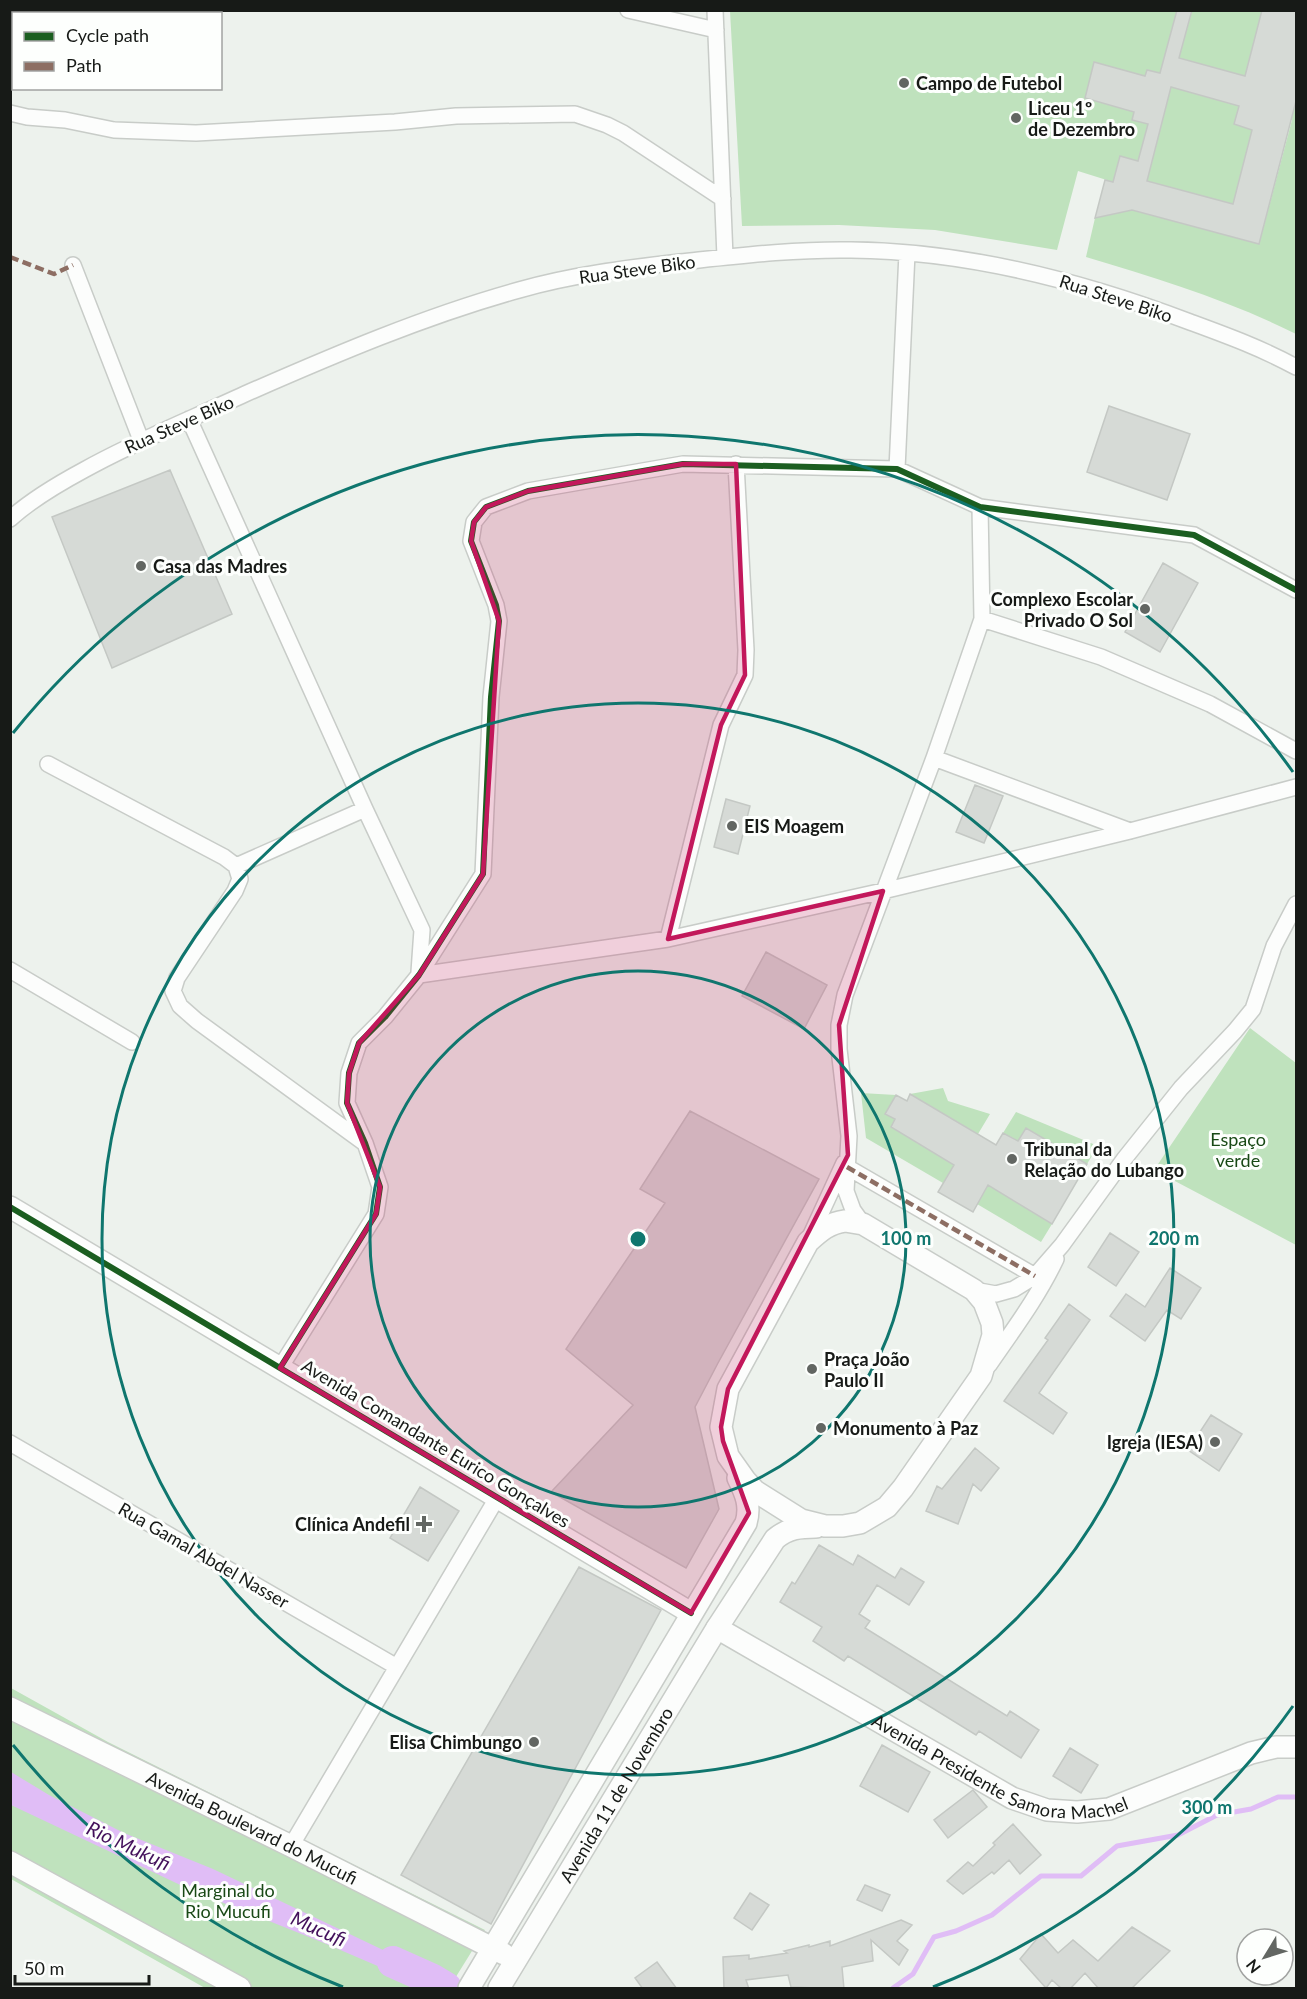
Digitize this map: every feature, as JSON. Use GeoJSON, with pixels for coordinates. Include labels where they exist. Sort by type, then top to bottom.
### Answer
{"type":"FeatureCollection","features":[{"type":"Feature","properties":{"kind":"street"},"geometry":{"type":"LineString","coordinates":[[628,10],[716,30]]}},
{"type":"Feature","properties":{"kind":"street"},"geometry":{"type":"LineString","coordinates":[[715,10],[725,257]]}},
{"type":"Feature","properties":{"kind":"street"},"geometry":{"type":"LineString","coordinates":[[10,113],[114,129],[196,133],[395,122],[456,116],[575,114],[607,124],[623,133],[723,199]]}},
{"type":"Feature","properties":{"kind":"street","name":"Rua Steve Biko"},"geometry":{"type":"LineString","coordinates":[[10,519],[51,489],[141,440],[374,339],[520,289],[619,269],[812,250],[907,253],[971,261],[1059,279],[1146,305],[1260,348],[1296,367]]}},
{"type":"Feature","properties":{"kind":"street"},"geometry":{"type":"LineString","coordinates":[[897,469],[907,253]]}},
{"type":"Feature","properties":{"kind":"street"},"geometry":{"type":"LineString","coordinates":[[73,265],[141,440]]}},
{"type":"Feature","properties":{"kind":"street"},"geometry":{"type":"LineString","coordinates":[[189,419],[422,930],[419,975]]}},
{"type":"Feature","properties":{"kind":"street"},"geometry":{"type":"LineString","coordinates":[[280,1368],[376,1214],[380,1187],[365,1143],[347,1103],[349,1073],[359,1043],[386,1017],[419,975],[483,874],[491,697],[499,621],[496,605],[471,541],[474,522],[486,507],[528,491],[683,464],[897,469],[980,507],[1194,535],[1296,590]]}},
{"type":"Feature","properties":{"kind":"street"},"geometry":{"type":"LineString","coordinates":[[668,939],[721,725],[745,675],[746,650],[736,464]]}},
{"type":"Feature","properties":{"kind":"street"},"geometry":{"type":"LineString","coordinates":[[862,1224],[846,1191],[849,1136],[839,1049],[839,1025],[845,995],[934,758],[982,619],[980,507]]}},
{"type":"Feature","properties":{"kind":"street"},"geometry":{"type":"LineString","coordinates":[[982,619],[1101,657],[1210,705],[1296,751]]}},
{"type":"Feature","properties":{"kind":"street"},"geometry":{"type":"LineString","coordinates":[[934,758],[1130,831]]}},
{"type":"Feature","properties":{"kind":"street"},"geometry":{"type":"LineString","coordinates":[[48,764],[224,857],[236,866],[240,879],[235,891],[177,978],[173,992],[180,1006],[197,1021],[365,1143]]}},
{"type":"Feature","properties":{"kind":"street"},"geometry":{"type":"LineString","coordinates":[[419,975],[668,939],[883,891],[1130,831],[1296,787]]}},
{"type":"Feature","properties":{"kind":"street"},"geometry":{"type":"LineString","coordinates":[[236,866],[365,809]]}},
{"type":"Feature","properties":{"kind":"street"},"geometry":{"type":"LineString","coordinates":[[974,1290],[996,1294],[1014,1289],[1035,1276],[1062,1245],[1125,1158],[1181,1088],[1235,1031],[1252,1009],[1274,946],[1296,904]]}},
{"type":"Feature","properties":{"kind":"street"},"geometry":{"type":"LineString","coordinates":[[10,970],[132,1042]]}},
{"type":"Feature","properties":{"kind":"street"},"geometry":{"type":"LineString","coordinates":[[848,1161],[808,1242],[728,1389],[721,1426],[728,1456],[755,1491],[801,1520],[825,1526],[843,1526],[860,1523],[887,1507],[918,1469],[1018,1324],[1045,1281],[1062,1245]]}},
{"type":"Feature","properties":{"kind":"street"},"geometry":{"type":"LineString","coordinates":[[848,1161],[1035,1276]]}},
{"type":"Feature","properties":{"kind":"street","name":"Avenida Comandante Eurico Gonçalves"},"geometry":{"type":"LineString","coordinates":[[10,1207],[691,1613]]}},
{"type":"Feature","properties":{"kind":"street"},"geometry":{"type":"LineString","coordinates":[[808,1242],[833,1222],[845,1221],[862,1224],[974,1290],[984,1302],[992,1323],[993,1335],[981,1376]]}},
{"type":"Feature","properties":{"kind":"street","name":"Rua Gamal Abdel Nasser"},"geometry":{"type":"LineString","coordinates":[[10,1443],[397,1667]]}},
{"type":"Feature","properties":{"kind":"street","name":"Avenida 11 de Novembro"},"geometry":{"type":"LineString","coordinates":[[473,1981],[746,1524],[749,1513],[747,1499],[728,1456]]}},
{"type":"Feature","properties":{"kind":"street"},"geometry":{"type":"LineString","coordinates":[[291,1846],[497,1498]]}},
{"type":"Feature","properties":{"kind":"street","name":"Avenida 11 de Novembro"},"geometry":{"type":"LineString","coordinates":[[500,1988],[514,1960],[717,1628],[775,1539],[783,1532],[796,1527],[843,1526]]}},
{"type":"Feature","properties":{"kind":"street"},"geometry":{"type":"LineString","coordinates":[[691,1613],[703,1607],[711,1609],[717,1616],[717,1628]]}},
{"type":"Feature","properties":{"kind":"street","name":"Avenida Presidente Samora Machel"},"geometry":{"type":"LineString","coordinates":[[717,1628],[1012,1798],[1047,1810],[1077,1812],[1109,1809],[1251,1753],[1276,1747],[1296,1748]]}},
{"type":"Feature","properties":{"kind":"street","name":"Avenida Boulevard do Mucufi"},"geometry":{"type":"LineString","coordinates":[[10,1708],[492,1947]]}},
{"type":"Feature","properties":{"kind":"street"},"geometry":{"type":"LineString","coordinates":[[10,1862],[240,1989]]}},
{"type":"Feature","properties":{"kind":"street"},"geometry":{"type":"LineString","coordinates":[[492,1947],[514,1960]]}},
{"type":"Feature","properties":{"kind":"highlighted area"},"geometry":{"type":"Polygon","coordinates":[[[683,464],[736,464],[745,675],[721,725],[668,939],[883,891],[839,1025],[848,1155],[728,1389],[721,1427],[723,1441],[749,1513],[691,1613],[280,1368],[376,1214],[380,1187],[347,1103],[349,1073],[359,1043],[419,975],[483,874],[499,621],[471,541],[474,522],[486,507],[528,491],[683,464]]]}},
{"type":"Feature","properties":{"kind":"green space","name":"Liceu 1º de Dezembro"},"geometry":{"type":"Polygon","coordinates":[[[730,11],[1177,11],[1160,73],[1147,70],[1145,76],[1094,63],[1085,98],[1134,112],[1132,120],[1148,124],[1138,161],[1120,156],[1113,182],[1078,171],[1057,250],[935,230],[839,225],[742,226],[730,11]]]}},
{"type":"Feature","properties":{"kind":"green space"},"geometry":{"type":"Polygon","coordinates":[[[1192,11],[1262,11],[1245,76],[1179,58],[1192,11]]]}},
{"type":"Feature","properties":{"kind":"green space"},"geometry":{"type":"Polygon","coordinates":[[[1171,87],[1239,106],[1234,124],[1252,130],[1233,204],[1147,181],[1171,87]]]}},
{"type":"Feature","properties":{"kind":"green space"},"geometry":{"type":"Polygon","coordinates":[[[1286,95],[1296,98],[1296,334],[1219,300],[1086,257],[1095,218],[1132,210],[1259,244],[1292,120],[1280,117],[1286,95]]]}},
{"type":"Feature","properties":{"kind":"green space","name":"Espaço verde"},"geometry":{"type":"Polygon","coordinates":[[[1250,1028],[1296,1063],[1296,1245],[1154,1170],[1250,1028]]]}},
{"type":"Feature","properties":{"kind":"green space"},"geometry":{"type":"Polygon","coordinates":[[[943,1088],[948,1101],[990,1114],[978,1134],[910,1094],[943,1088]]]}},
{"type":"Feature","properties":{"kind":"green space"},"geometry":{"type":"Polygon","coordinates":[[[861,1093],[896,1095],[886,1113],[895,1119],[891,1127],[954,1165],[943,1183],[866,1138],[861,1093]]]}},
{"type":"Feature","properties":{"kind":"green space"},"geometry":{"type":"Polygon","coordinates":[[[1016,1112],[1098,1146],[1087,1164],[1026,1128],[1010,1155],[1013,1138],[1003,1133],[1016,1112]]]}},
{"type":"Feature","properties":{"kind":"green space"},"geometry":{"type":"Polygon","coordinates":[[[988,1185],[1052,1224],[1041,1242],[977,1204],[988,1185]]]}},
{"type":"Feature","properties":{"kind":"green space","name":"Marginal do Rio Mucufi"},"geometry":{"type":"Polygon","coordinates":[[[11,1688],[108,1742],[485,1930],[449,1988],[205,1988],[11,1879],[11,1688]]]}},
{"type":"Feature","properties":{"kind":"water","name":"Rio Mukufi"},"geometry":{"type":"Polygon","coordinates":[[[11,1772],[49,1795],[124,1833],[213,1869],[402,1959],[437,1972],[431,1979],[429,1988],[191,1890],[11,1805],[11,1772]]]}},
{"type":"Feature","properties":{"kind":"building","name":"Liceu 1º de Dezembro"},"geometry":{"type":"Polygon","coordinates":[[[1177,10],[1192,10],[1179,58],[1245,76],[1262,10],[1296,10],[1296,101],[1259,244],[1132,210],[1095,218],[1105,180],[1113,182],[1120,156],[1138,161],[1148,124],[1132,120],[1134,112],[1085,98],[1094,62],[1145,76],[1147,70],[1160,73],[1177,10]],[[1171,87],[1147,181],[1233,204],[1252,130],[1234,124],[1239,106],[1171,87]]]}},
{"type":"Feature","properties":{"kind":"building"},"geometry":{"type":"Polygon","coordinates":[[[1109,406],[1190,434],[1167,500],[1087,472],[1109,406]]]}},
{"type":"Feature","properties":{"kind":"building","name":"Casa das Madres"},"geometry":{"type":"Polygon","coordinates":[[[170,470],[232,614],[112,668],[52,517],[170,470]]]}},
{"type":"Feature","properties":{"kind":"building"},"geometry":{"type":"Polygon","coordinates":[[[1163,563],[1198,583],[1160,652],[1125,632],[1163,563]]]}},
{"type":"Feature","properties":{"kind":"building"},"geometry":{"type":"Polygon","coordinates":[[[975,785],[1003,796],[984,843],[956,832],[975,785]]]}},
{"type":"Feature","properties":{"kind":"building","name":"EIS Moagem"},"geometry":{"type":"Polygon","coordinates":[[[726,799],[750,806],[738,854],[714,847],[726,799]]]}},
{"type":"Feature","properties":{"kind":"building"},"geometry":{"type":"Polygon","coordinates":[[[766,952],[827,985],[804,1029],[742,996],[766,952]]]}},
{"type":"Feature","properties":{"kind":"building","name":"Tribunal da Relação do Lubango"},"geometry":{"type":"Polygon","coordinates":[[[910,1094],[996,1145],[1003,1133],[1018,1141],[1026,1128],[1087,1164],[1052,1224],[988,1185],[973,1212],[938,1192],[954,1165],[891,1127],[895,1119],[885,1114],[896,1095],[907,1101],[910,1094]]]}},
{"type":"Feature","properties":{"kind":"building"},"geometry":{"type":"Polygon","coordinates":[[[690,1111],[819,1179],[695,1407],[719,1509],[686,1568],[551,1492],[633,1405],[566,1349],[665,1203],[640,1189],[690,1111]]]}},
{"type":"Feature","properties":{"kind":"building"},"geometry":{"type":"Polygon","coordinates":[[[1110,1233],[1139,1252],[1116,1286],[1088,1267],[1110,1233]]]}},
{"type":"Feature","properties":{"kind":"building"},"geometry":{"type":"Polygon","coordinates":[[[1170,1268],[1201,1288],[1181,1319],[1167,1310],[1145,1341],[1110,1316],[1126,1294],[1145,1307],[1170,1268]]]}},
{"type":"Feature","properties":{"kind":"building"},"geometry":{"type":"Polygon","coordinates":[[[1069,1304],[1090,1320],[1039,1393],[1067,1413],[1053,1434],[1004,1401],[1048,1340],[1045,1338],[1069,1304]]]}},
{"type":"Feature","properties":{"kind":"building","name":"Igreja (IESA)"},"geometry":{"type":"Polygon","coordinates":[[[1211,1415],[1242,1434],[1219,1471],[1188,1450],[1211,1415]]]}},
{"type":"Feature","properties":{"kind":"building"},"geometry":{"type":"Polygon","coordinates":[[[975,1448],[999,1468],[981,1491],[973,1484],[958,1524],[926,1511],[937,1486],[942,1489],[975,1448]]]}},
{"type":"Feature","properties":{"kind":"building","name":"Clínica Andefil"},"geometry":{"type":"Polygon","coordinates":[[[420,1487],[459,1511],[428,1561],[390,1538],[420,1487]]]}},
{"type":"Feature","properties":{"kind":"building"},"geometry":{"type":"Polygon","coordinates":[[[819,1545],[853,1565],[858,1555],[895,1578],[901,1568],[924,1582],[909,1605],[877,1585],[859,1614],[870,1621],[865,1628],[1007,1716],[1010,1711],[1039,1730],[1021,1758],[979,1731],[976,1735],[848,1656],[844,1661],[813,1641],[822,1627],[780,1602],[792,1582],[795,1584],[819,1545]]]}},
{"type":"Feature","properties":{"kind":"building","name":"Elisa Chimbungo"},"geometry":{"type":"Polygon","coordinates":[[[579,1567],[661,1610],[491,1924],[401,1875],[579,1567]]]}},
{"type":"Feature","properties":{"kind":"building"},"geometry":{"type":"Polygon","coordinates":[[[882,1745],[930,1772],[908,1812],[860,1786],[882,1745]]]}},
{"type":"Feature","properties":{"kind":"building"},"geometry":{"type":"Polygon","coordinates":[[[1070,1748],[1098,1765],[1081,1793],[1053,1776],[1070,1748]]]}},
{"type":"Feature","properties":{"kind":"building"},"geometry":{"type":"Polygon","coordinates":[[[973,1790],[987,1807],[948,1838],[934,1820],[973,1790]]]}},
{"type":"Feature","properties":{"kind":"building"},"geometry":{"type":"Polygon","coordinates":[[[1013,1824],[1041,1855],[1020,1874],[1009,1860],[994,1874],[992,1872],[963,1894],[947,1881],[968,1862],[973,1866],[1013,1824]]]}},
{"type":"Feature","properties":{"kind":"building"},"geometry":{"type":"Polygon","coordinates":[[[865,1885],[890,1895],[882,1911],[857,1900],[865,1885]]]}},
{"type":"Feature","properties":{"kind":"building"},"geometry":{"type":"Polygon","coordinates":[[[750,1893],[769,1905],[752,1930],[734,1918],[750,1893]]]}},
{"type":"Feature","properties":{"kind":"building"},"geometry":{"type":"Polygon","coordinates":[[[901,1920],[912,1925],[897,1941],[908,1950],[899,1965],[871,1940],[873,1961],[842,1967],[844,1989],[791,1987],[788,1975],[746,1980],[749,1989],[724,1989],[723,1957],[749,1955],[749,1959],[787,1953],[784,1951],[830,1941],[830,1946],[901,1920]]]}},
{"type":"Feature","properties":{"kind":"building"},"geometry":{"type":"Polygon","coordinates":[[[1132,1927],[1170,1951],[1131,1989],[1099,1989],[1085,1973],[1070,1989],[1062,1989],[1052,1980],[1046,1988],[1020,1959],[1041,1934],[1058,1953],[1073,1940],[1098,1961],[1132,1927]]]}},
{"type":"Feature","properties":{"kind":"building"},"geometry":{"type":"Polygon","coordinates":[[[657,1962],[677,1989],[643,1989],[635,1978],[657,1962]]]}},
{"type":"Feature","properties":{"kind":"waterway"},"geometry":{"type":"LineString","coordinates":[[893,1988],[913,1974],[934,1937],[956,1931],[992,1915],[1041,1876],[1081,1876],[1117,1846],[1178,1835],[1217,1815],[1251,1809],[1278,1797],[1296,1797]]}},
{"type":"Feature","properties":{"kind":"waterway","name":"Mucufi"},"geometry":{"type":"LineString","coordinates":[[393,1962],[446,1988]]}},
{"type":"Feature","properties":{"kind":"marked path"},"geometry":{"type":"LineString","coordinates":[[10,257],[54,274],[73,265]]}},
{"type":"Feature","properties":{"kind":"marked path"},"geometry":{"type":"LineString","coordinates":[[847,1167],[1035,1276]]}},
{"type":"Feature","properties":{"kind":"cycle path"},"geometry":{"type":"LineString","coordinates":[[280,1368],[376,1214],[380,1187],[365,1143],[347,1103],[349,1073],[359,1043],[385,1017],[419,975],[483,874],[491,697],[499,621],[496,605],[471,541],[474,522],[486,507],[528,491],[683,464],[897,469],[980,507],[1194,535],[1296,590]]}},
{"type":"Feature","properties":{"kind":"cycle path"},"geometry":{"type":"LineString","coordinates":[[10,1207],[691,1613]]}},
{"type":"Feature","properties":{"kind":"place","name":"Campo de Futebol"},"geometry":{"type":"Point","coordinates":[904,83]}},
{"type":"Feature","properties":{"kind":"place","name":"Liceu 1º de Dezembro"},"geometry":{"type":"Point","coordinates":[1016,118]}},
{"type":"Feature","properties":{"kind":"place","name":"Casa das Madres"},"geometry":{"type":"Point","coordinates":[141,566]}},
{"type":"Feature","properties":{"kind":"place","name":"Complexo Escolar Privado O Sol"},"geometry":{"type":"Point","coordinates":[1145,609]}},
{"type":"Feature","properties":{"kind":"place","name":"EIS Moagem"},"geometry":{"type":"Point","coordinates":[732,826]}},
{"type":"Feature","properties":{"kind":"place","name":"Tribunal da Relação do Lubango"},"geometry":{"type":"Point","coordinates":[1012,1159]}},
{"type":"Feature","properties":{"kind":"place","name":"Praça João Paulo II"},"geometry":{"type":"Point","coordinates":[812,1369]}},
{"type":"Feature","properties":{"kind":"place","name":"Monumento à Paz"},"geometry":{"type":"Point","coordinates":[821,1428]}},
{"type":"Feature","properties":{"kind":"place","name":"Igreja (IESA)"},"geometry":{"type":"Point","coordinates":[1215,1442]}},
{"type":"Feature","properties":{"kind":"place","name":"Clínica Andefil"},"geometry":{"type":"Point","coordinates":[424,1524]}},
{"type":"Feature","properties":{"kind":"place","name":"Elisa Chimbungo"},"geometry":{"type":"Point","coordinates":[534,1742]}}]}
